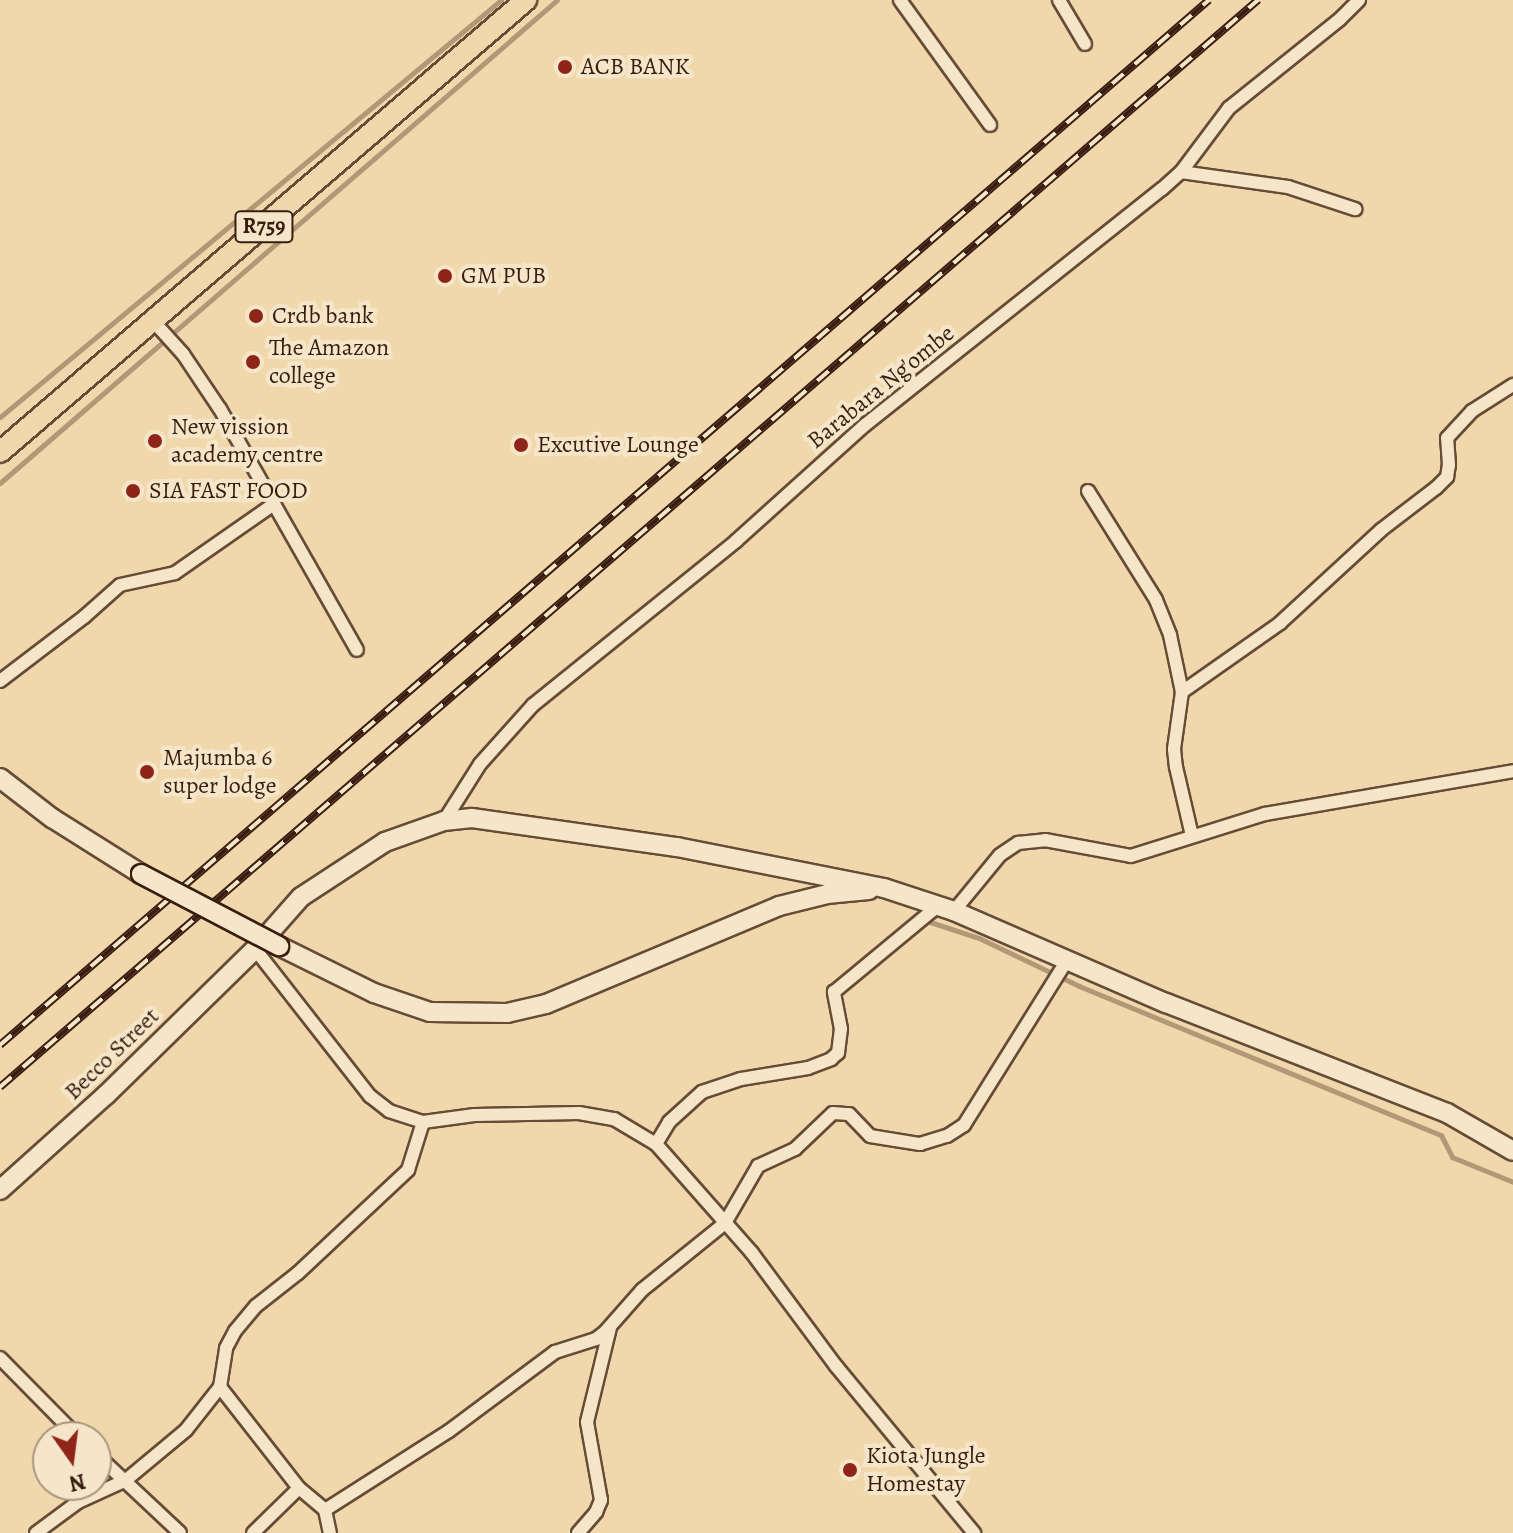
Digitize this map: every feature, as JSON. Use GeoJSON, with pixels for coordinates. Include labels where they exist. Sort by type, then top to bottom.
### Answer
{"type":"FeatureCollection","features":[{"type":"Feature","properties":{"kind":"main road","name":"R759"},"geometry":{"type":"LineString","coordinates":[[0,452],[526,0]]}},
{"type":"Feature","properties":{"kind":"main road"},"geometry":{"type":"LineString","coordinates":[[0,778],[52,818],[141,874],[279,946],[401,1004],[430,1012],[507,1013],[546,1004],[779,906],[827,894],[884,888]]}},
{"type":"Feature","properties":{"kind":"main road","name":"Becco Street"},"geometry":{"type":"LineString","coordinates":[[0,1190],[106,1095],[255,949],[301,897],[385,842],[444,821],[472,818],[677,847],[884,888],[946,909],[1066,962],[1447,1113],[1513,1151]]}},
{"type":"Feature","properties":{"kind":"street"},"geometry":{"type":"LineString","coordinates":[[900,0],[990,125]]}},
{"type":"Feature","properties":{"kind":"street"},"geometry":{"type":"LineString","coordinates":[[1059,0],[1085,44]]}},
{"type":"Feature","properties":{"kind":"street","name":"Barabara Ng'ombe"},"geometry":{"type":"LineString","coordinates":[[444,821],[480,764],[533,705],[736,541],[865,425],[1084,254],[1181,172],[1229,108],[1340,19],[1359,0]]}},
{"type":"Feature","properties":{"kind":"street"},"geometry":{"type":"LineString","coordinates":[[1181,172],[1288,187],[1355,209]]}},
{"type":"Feature","properties":{"kind":"street"},"geometry":{"type":"LineString","coordinates":[[154,322],[183,354],[220,409],[357,650]]}},
{"type":"Feature","properties":{"kind":"street"},"geometry":{"type":"LineString","coordinates":[[1182,692],[1280,623],[1381,530],[1436,488],[1447,477],[1447,438],[1472,411],[1513,385]]}},
{"type":"Feature","properties":{"kind":"street"},"geometry":{"type":"LineString","coordinates":[[1088,491],[1164,615],[1182,692],[1175,758],[1192,836]]}},
{"type":"Feature","properties":{"kind":"street"},"geometry":{"type":"LineString","coordinates":[[0,681],[84,617],[120,585],[175,573],[274,504]]}},
{"type":"Feature","properties":{"kind":"street"},"geometry":{"type":"LineString","coordinates":[[656,1144],[669,1122],[702,1092],[741,1079],[808,1068],[831,1059],[840,1044],[834,992],[946,909],[1000,855],[1018,843],[1045,840],[1131,856],[1265,814],[1513,771]]}},
{"type":"Feature","properties":{"kind":"street"},"geometry":{"type":"LineString","coordinates":[[255,949],[370,1096],[389,1111],[423,1122],[475,1115],[579,1113],[614,1119],[656,1144],[725,1223],[836,1366],[973,1532]]}},
{"type":"Feature","properties":{"kind":"street"},"geometry":{"type":"LineString","coordinates":[[325,1510],[449,1431],[555,1352],[596,1339],[642,1290],[725,1223],[758,1166],[795,1149],[833,1113],[849,1114],[870,1136],[920,1144],[947,1136],[964,1125],[1066,962]]}},
{"type":"Feature","properties":{"kind":"street"},"geometry":{"type":"LineString","coordinates":[[36,1533],[78,1502],[126,1480],[186,1430],[220,1387],[226,1348],[235,1331],[256,1306],[298,1273],[408,1170],[423,1122]]}},
{"type":"Feature","properties":{"kind":"street"},"geometry":{"type":"LineString","coordinates":[[578,1533],[596,1512],[601,1500],[587,1422],[611,1325]]}},
{"type":"Feature","properties":{"kind":"street"},"geometry":{"type":"LineString","coordinates":[[0,1358],[62,1421]]}},
{"type":"Feature","properties":{"kind":"street"},"geometry":{"type":"LineString","coordinates":[[220,1387],[299,1488],[325,1510],[330,1533]]}},
{"type":"Feature","properties":{"kind":"street"},"geometry":{"type":"LineString","coordinates":[[112,1468],[180,1533]]}},
{"type":"Feature","properties":{"kind":"street"},"geometry":{"type":"LineString","coordinates":[[253,1533],[299,1488]]}},
{"type":"Feature","properties":{"kind":"waterway"},"geometry":{"type":"LineString","coordinates":[[0,417],[501,0]]}},
{"type":"Feature","properties":{"kind":"waterway"},"geometry":{"type":"LineString","coordinates":[[0,483],[557,0]]}},
{"type":"Feature","properties":{"kind":"waterway"},"geometry":{"type":"LineString","coordinates":[[924,920],[979,938],[1079,986],[1441,1135],[1452,1157],[1513,1182]]}},
{"type":"Feature","properties":{"kind":"railway"},"geometry":{"type":"LineString","coordinates":[[0,1045],[1209,0]]}},
{"type":"Feature","properties":{"kind":"railway"},"geometry":{"type":"LineString","coordinates":[[0,1087],[1258,0]]}},
{"type":"Feature","properties":{"kind":"place","name":"ACB BANK"},"geometry":{"type":"Point","coordinates":[565,67]}},
{"type":"Feature","properties":{"kind":"place","name":"GM PUB"},"geometry":{"type":"Point","coordinates":[445,276]}},
{"type":"Feature","properties":{"kind":"place","name":"Crdb bank"},"geometry":{"type":"Point","coordinates":[256,316]}},
{"type":"Feature","properties":{"kind":"place","name":"The Amazon college"},"geometry":{"type":"Point","coordinates":[253,362]}},
{"type":"Feature","properties":{"kind":"place","name":"New vission academy centre"},"geometry":{"type":"Point","coordinates":[155,441]}},
{"type":"Feature","properties":{"kind":"place","name":"Excutive Lounge"},"geometry":{"type":"Point","coordinates":[521,445]}},
{"type":"Feature","properties":{"kind":"place","name":"SIA FAST FOOD"},"geometry":{"type":"Point","coordinates":[133,491]}},
{"type":"Feature","properties":{"kind":"place","name":"Majumba 6 super lodge"},"geometry":{"type":"Point","coordinates":[147,772]}},
{"type":"Feature","properties":{"kind":"place","name":"Kiota Jungle Homestay"},"geometry":{"type":"Point","coordinates":[850,1470]}}]}
